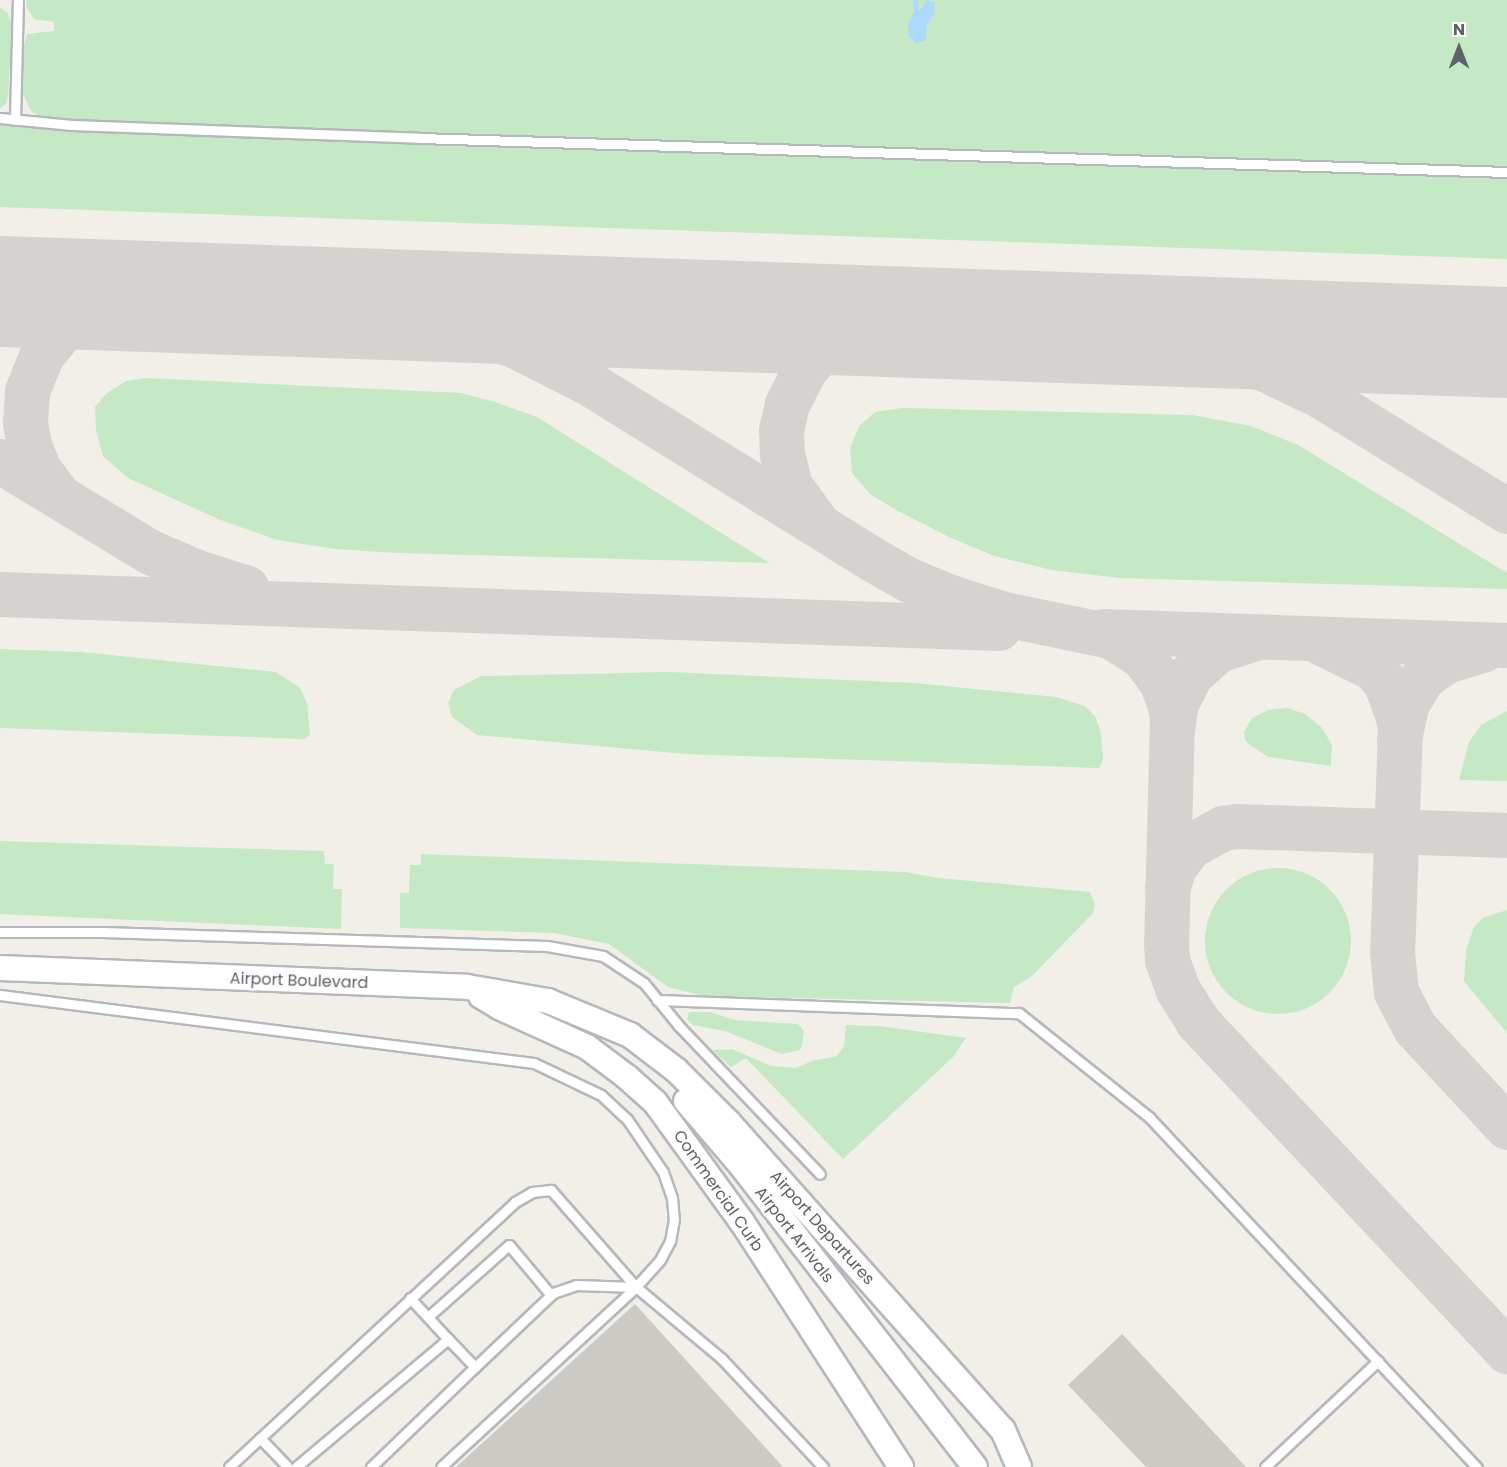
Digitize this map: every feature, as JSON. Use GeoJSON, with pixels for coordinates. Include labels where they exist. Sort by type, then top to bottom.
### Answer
{"type":"FeatureCollection","features":[{"type":"Feature","properties":{"kind":"street","name":"Airport Boulevard"},"geometry":{"type":"LineString","coordinates":[[0,968],[467,987],[548,1001],[594,1021]]}},
{"type":"Feature","properties":{"kind":"street","name":"Commercial Curb"},"geometry":{"type":"LineString","coordinates":[[467,987],[499,1007],[587,1047],[627,1077],[655,1102],[742,1222],[901,1467]]}},
{"type":"Feature","properties":{"kind":"street","name":"Airport Arrivals"},"geometry":{"type":"LineString","coordinates":[[594,1021],[652,1067],[679,1093],[725,1146],[975,1467]]}},
{"type":"Feature","properties":{"kind":"street","name":"Airport Departures"},"geometry":{"type":"LineString","coordinates":[[594,1021],[630,1035],[667,1063],[729,1124],[1003,1430],[1019,1467]]}},
{"type":"Feature","properties":{"kind":"lane"},"geometry":{"type":"LineString","coordinates":[[15,120],[18,0]]}},
{"type":"Feature","properties":{"kind":"lane"},"geometry":{"type":"LineString","coordinates":[[0,118],[419,138],[1507,172]]}},
{"type":"Feature","properties":{"kind":"lane"},"geometry":{"type":"LineString","coordinates":[[0,932],[547,946],[603,956],[644,983],[679,1026],[820,1174]]}},
{"type":"Feature","properties":{"kind":"lane"},"geometry":{"type":"LineString","coordinates":[[0,995],[478,1054],[534,1063],[601,1095],[627,1119],[657,1163],[672,1198],[674,1219],[670,1241],[660,1260],[636,1287],[441,1467]]}},
{"type":"Feature","properties":{"kind":"lane"},"geometry":{"type":"LineString","coordinates":[[657,1000],[1019,1013],[1149,1117],[1477,1467]]}},
{"type":"Feature","properties":{"kind":"lane"},"geometry":{"type":"LineString","coordinates":[[229,1467],[515,1202],[532,1192],[550,1190],[636,1287],[722,1359],[823,1467]]}},
{"type":"Feature","properties":{"kind":"lane"},"geometry":{"type":"LineString","coordinates":[[429,1316],[510,1245],[551,1295]]}},
{"type":"Feature","properties":{"kind":"lane"},"geometry":{"type":"LineString","coordinates":[[371,1467],[551,1295],[576,1285],[636,1287]]}},
{"type":"Feature","properties":{"kind":"lane"},"geometry":{"type":"LineString","coordinates":[[410,1298],[475,1367]]}},
{"type":"Feature","properties":{"kind":"lane"},"geometry":{"type":"LineString","coordinates":[[296,1467],[448,1339]]}},
{"type":"Feature","properties":{"kind":"lane"},"geometry":{"type":"LineString","coordinates":[[1265,1467],[1377,1361]]}},
{"type":"Feature","properties":{"kind":"lane"},"geometry":{"type":"LineString","coordinates":[[260,1438],[288,1467]]}},
{"type":"Feature","properties":{"kind":"green space"},"geometry":{"type":"Polygon","coordinates":[[[27,0],[1507,0],[1507,167],[319,130],[45,119],[31,111],[23,94],[23,49],[27,34],[54,31],[54,22],[34,19],[26,6],[27,0]],[[928,1],[912,16],[927,35],[927,24],[935,13],[928,1]]]}},
{"type":"Feature","properties":{"kind":"green space"},"geometry":{"type":"Polygon","coordinates":[[[0,8],[7,12],[12,25],[8,95],[6,103],[0,109],[0,8]]]}},
{"type":"Feature","properties":{"kind":"green space"},"geometry":{"type":"Polygon","coordinates":[[[0,122],[76,129],[256,137],[1507,176],[1507,259],[0,207],[0,122]]]}},
{"type":"Feature","properties":{"kind":"green space"},"geometry":{"type":"Polygon","coordinates":[[[146,378],[461,393],[495,402],[537,417],[769,563],[397,553],[336,549],[277,540],[218,519],[128,478],[103,456],[96,431],[95,407],[106,394],[126,381],[146,378]]]}},
{"type":"Feature","properties":{"kind":"green space"},"geometry":{"type":"Polygon","coordinates":[[[902,408],[1192,415],[1251,426],[1298,445],[1507,573],[1507,589],[1120,578],[1052,570],[994,556],[949,537],[898,511],[870,494],[852,473],[850,448],[860,425],[875,412],[902,408]]]}},
{"type":"Feature","properties":{"kind":"green space"},"geometry":{"type":"Polygon","coordinates":[[[0,649],[81,652],[276,672],[300,688],[307,703],[310,735],[304,739],[0,728],[0,649]]]}},
{"type":"Feature","properties":{"kind":"green space"},"geometry":{"type":"Polygon","coordinates":[[[670,672],[914,683],[1056,697],[1085,706],[1095,716],[1101,733],[1103,759],[1099,768],[685,754],[477,735],[452,717],[448,703],[454,690],[481,676],[670,672]]]}},
{"type":"Feature","properties":{"kind":"green space"},"geometry":{"type":"Polygon","coordinates":[[[1287,708],[1305,714],[1322,728],[1332,745],[1331,766],[1268,757],[1246,742],[1244,732],[1252,718],[1268,710],[1287,708]]]}},
{"type":"Feature","properties":{"kind":"green space"},"geometry":{"type":"Polygon","coordinates":[[[1507,711],[1507,781],[1459,780],[1469,742],[1481,725],[1507,711]]]}},
{"type":"Feature","properties":{"kind":"green space"},"geometry":{"type":"Polygon","coordinates":[[[0,841],[324,851],[325,864],[334,864],[333,889],[342,889],[341,929],[0,914],[0,841]]]}},
{"type":"Feature","properties":{"kind":"green space"},"geometry":{"type":"Polygon","coordinates":[[[421,854],[905,872],[939,878],[1090,892],[1095,905],[1093,913],[1032,976],[1014,987],[1010,1003],[704,996],[668,987],[609,944],[554,933],[400,928],[400,893],[409,893],[410,865],[421,865],[421,854]]]}},
{"type":"Feature","properties":{"kind":"green space"},"geometry":{"type":"Polygon","coordinates":[[[1278,868],[1306,874],[1329,890],[1345,913],[1351,941],[1345,969],[1329,992],[1306,1008],[1278,1014],[1250,1008],[1227,992],[1211,969],[1205,941],[1211,913],[1227,890],[1250,874],[1278,868]]]}},
{"type":"Feature","properties":{"kind":"green space"},"geometry":{"type":"Polygon","coordinates":[[[1507,910],[1507,1033],[1464,981],[1466,951],[1474,927],[1483,918],[1507,910]]]}},
{"type":"Feature","properties":{"kind":"green space"},"geometry":{"type":"Polygon","coordinates":[[[689,1012],[711,1012],[734,1020],[798,1024],[804,1031],[802,1046],[799,1050],[782,1054],[725,1031],[693,1025],[687,1019],[689,1012]]]}},
{"type":"Feature","properties":{"kind":"green space"},"geometry":{"type":"Polygon","coordinates":[[[846,1025],[879,1026],[966,1038],[953,1057],[843,1159],[746,1058],[731,1067],[712,1050],[732,1049],[771,1066],[796,1068],[812,1061],[837,1056],[844,1046],[846,1025]]]}},
{"type":"Feature","properties":{"kind":"water"},"geometry":{"type":"Polygon","coordinates":[[[928,0],[934,2],[935,13],[927,24],[926,40],[916,43],[909,37],[908,23],[928,0]]]}},
{"type":"Feature","properties":{"kind":"building"},"geometry":{"type":"Polygon","coordinates":[[[635,1304],[783,1467],[456,1467],[635,1304]]]}},
{"type":"Feature","properties":{"kind":"building"},"geometry":{"type":"Polygon","coordinates":[[[1122,1334],[1246,1467],[1146,1467],[1068,1385],[1122,1334]]]}},
{"type":"Feature","properties":{"kind":"waterway"},"geometry":{"type":"LineString","coordinates":[[913,18],[916,13],[915,0]]}},
{"type":"Feature","properties":{"kind":"taxiway"},"geometry":{"type":"LineString","coordinates":[[58,495],[39,470],[29,445],[25,422],[27,391],[41,356],[66,325],[90,311],[112,304],[169,297]]}},
{"type":"Feature","properties":{"kind":"taxiway"},"geometry":{"type":"LineString","coordinates":[[0,303],[282,301]]}},
{"type":"Feature","properties":{"kind":"taxiway"},"geometry":{"type":"LineString","coordinates":[[290,301],[410,315],[514,345],[587,382],[909,580],[950,597],[1004,614],[1110,636],[1142,656],[1161,681],[1172,719],[1166,944],[1167,960],[1178,990],[1197,1021],[1507,1351]]}},
{"type":"Feature","properties":{"kind":"taxiway"},"geometry":{"type":"LineString","coordinates":[[815,520],[790,486],[782,455],[781,430],[787,404],[804,370],[822,351],[857,333],[883,327],[952,324]]}},
{"type":"Feature","properties":{"kind":"taxiway"},"geometry":{"type":"LineString","coordinates":[[1027,326],[1152,339],[1227,356],[1267,370],[1321,396],[1507,511]]}},
{"type":"Feature","properties":{"kind":"taxiway"},"geometry":{"type":"LineString","coordinates":[[0,461],[150,552],[197,572],[247,588]]}},
{"type":"Feature","properties":{"kind":"taxiway"},"geometry":{"type":"LineString","coordinates":[[0,594],[998,628]]}},
{"type":"Feature","properties":{"kind":"taxiway"},"geometry":{"type":"LineString","coordinates":[[1103,631],[1507,645]]}},
{"type":"Feature","properties":{"kind":"taxiway"},"geometry":{"type":"LineString","coordinates":[[1172,730],[1176,703],[1191,674],[1218,650],[1252,639]]}},
{"type":"Feature","properties":{"kind":"taxiway"},"geometry":{"type":"LineString","coordinates":[[1322,643],[1373,668],[1385,682],[1400,728],[1392,952],[1396,992],[1415,1028],[1507,1127]]}},
{"type":"Feature","properties":{"kind":"taxiway"},"geometry":{"type":"LineString","coordinates":[[1399,739],[1406,705],[1423,677],[1446,661],[1483,650]]}},
{"type":"Feature","properties":{"kind":"taxiway"},"geometry":{"type":"LineString","coordinates":[[1167,889],[1174,867],[1190,846],[1223,828],[1237,826],[1507,835]]}},
{"type":"Feature","properties":{"kind":"runway"},"geometry":{"type":"LineString","coordinates":[[0,291],[1507,342]]}}]}
